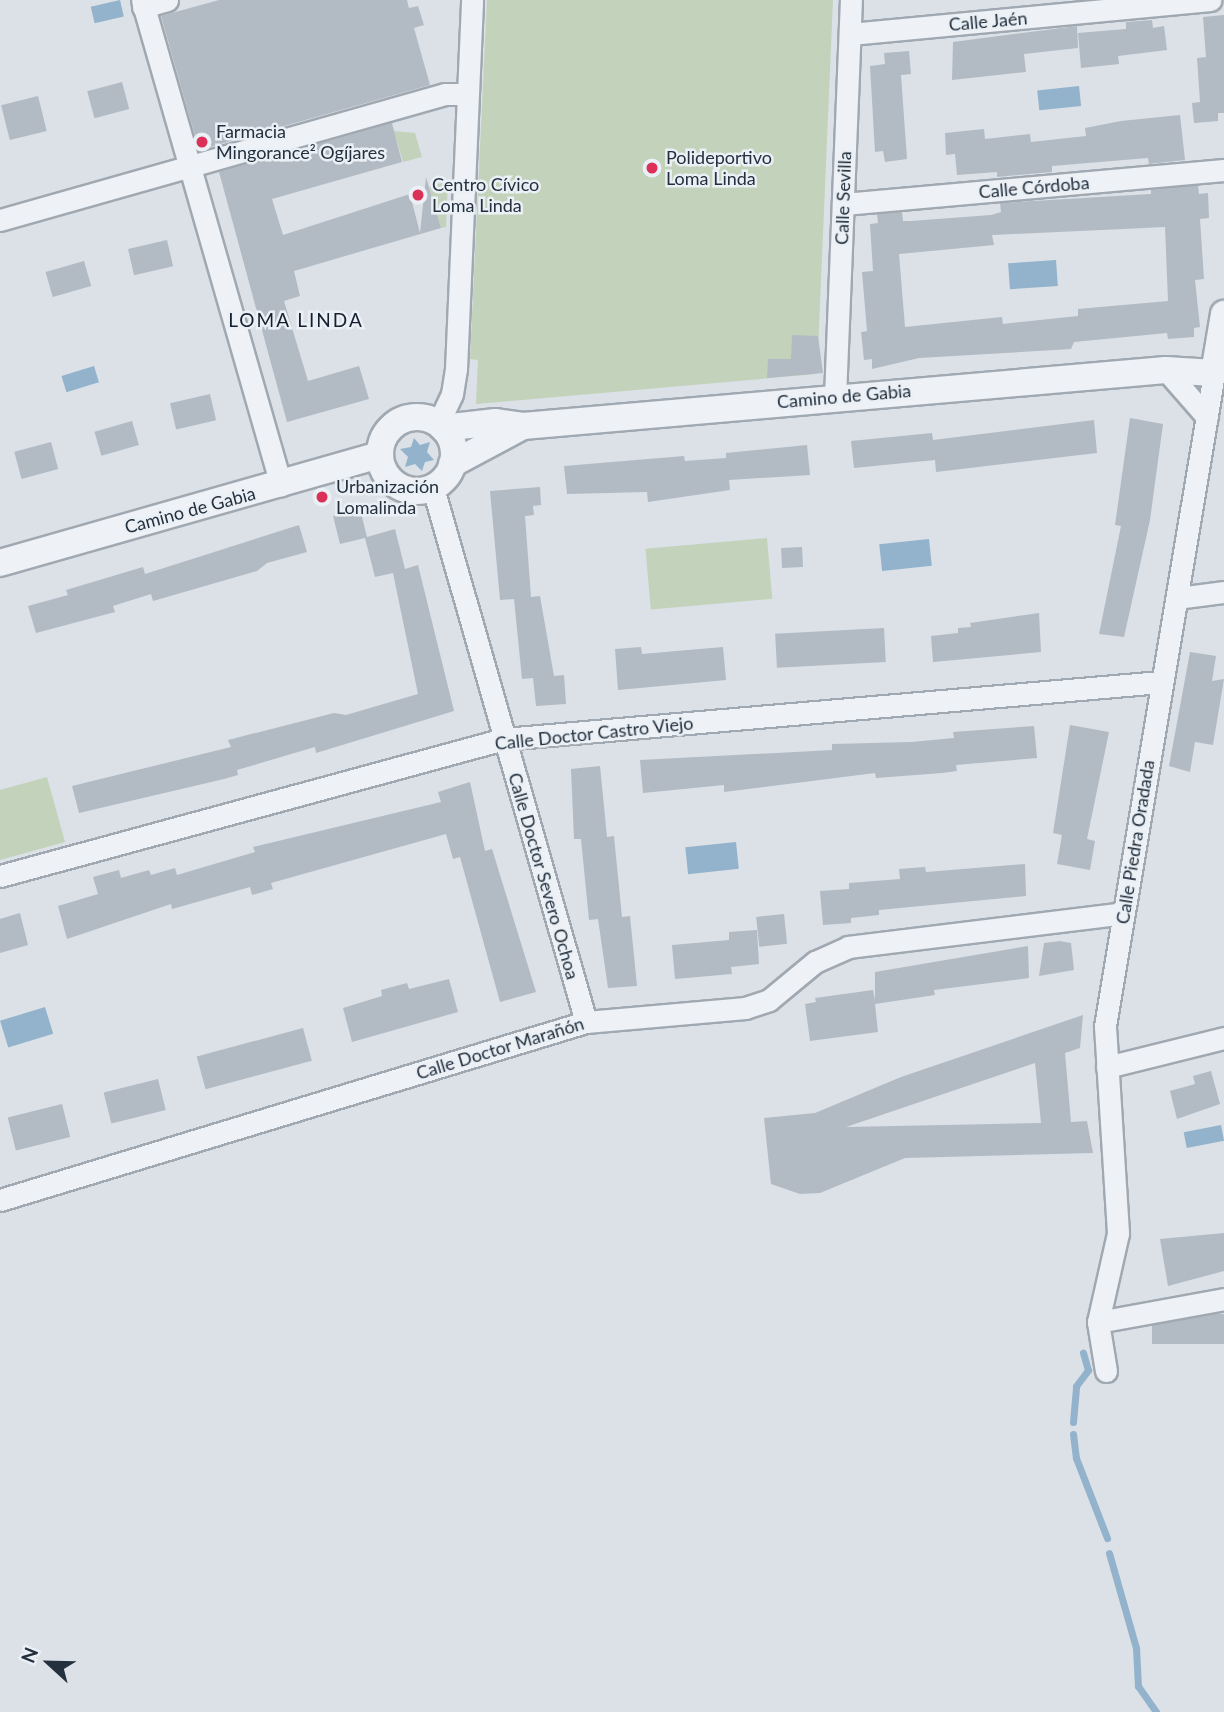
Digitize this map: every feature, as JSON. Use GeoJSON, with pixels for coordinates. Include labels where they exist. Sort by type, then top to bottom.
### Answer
{"type":"FeatureCollection","features":[{"type":"Feature","properties":{"kind":"street"},"geometry":{"type":"LineString","coordinates":[[167,0],[142,3],[281,485]]}},
{"type":"Feature","properties":{"kind":"street"},"geometry":{"type":"LineString","coordinates":[[440,426],[452,394],[456,369],[472,0]]}},
{"type":"Feature","properties":{"kind":"street","name":"Calle Sevilla"},"geometry":{"type":"LineString","coordinates":[[835,397],[851,0]]}},
{"type":"Feature","properties":{"kind":"street","name":"Calle Jaén"},"geometry":{"type":"LineString","coordinates":[[850,34],[1210,0]]}},
{"type":"Feature","properties":{"kind":"street"},"geometry":{"type":"LineString","coordinates":[[0,220],[445,94],[467,94]]}},
{"type":"Feature","properties":{"kind":"street","name":"Calle Córdoba"},"geometry":{"type":"LineString","coordinates":[[843,204],[1224,170]]}},
{"type":"Feature","properties":{"kind":"street","name":"Calle Piedra Oradada"},"geometry":{"type":"LineString","coordinates":[[1106,1371],[1098,1322],[1118,1233],[1105,1026],[1224,314]]}},
{"type":"Feature","properties":{"kind":"street","name":"Camino de Gabia"},"geometry":{"type":"LineString","coordinates":[[440,426],[496,422],[523,426],[1216,366]]}},
{"type":"Feature","properties":{"kind":"street"},"geometry":{"type":"LineString","coordinates":[[1166,370],[1207,417]]}},
{"type":"Feature","properties":{"kind":"street"},"geometry":{"type":"LineString","coordinates":[[416,417],[440,426],[452,445],[452,464],[433,488],[421,491],[397,486],[382,467],[380,455],[395,425],[416,417]]}},
{"type":"Feature","properties":{"kind":"street","name":"Camino de Gabia"},"geometry":{"type":"LineString","coordinates":[[452,464],[523,426]]}},
{"type":"Feature","properties":{"kind":"street","name":"Camino de Gabia"},"geometry":{"type":"LineString","coordinates":[[0,563],[380,455]]}},
{"type":"Feature","properties":{"kind":"street","name":"Calle Doctor Severo Ochoa"},"geometry":{"type":"LineString","coordinates":[[433,488],[586,1022]]}},
{"type":"Feature","properties":{"kind":"street"},"geometry":{"type":"LineString","coordinates":[[1177,598],[1224,592]]}},
{"type":"Feature","properties":{"kind":"street","name":"Calle Doctor Castro Viejo"},"geometry":{"type":"LineString","coordinates":[[0,876],[504,739],[1161,682]]}},
{"type":"Feature","properties":{"kind":"street","name":"Calle Doctor Marañón"},"geometry":{"type":"LineString","coordinates":[[0,1199],[586,1022],[745,1008],[769,1000],[815,962],[848,947],[1123,913]]}},
{"type":"Feature","properties":{"kind":"street"},"geometry":{"type":"LineString","coordinates":[[1107,1067],[1224,1038]]}},
{"type":"Feature","properties":{"kind":"street"},"geometry":{"type":"LineString","coordinates":[[1098,1322],[1224,1300]]}},
{"type":"Feature","properties":{"kind":"green space","name":"Polideportivo Loma Linda"},"geometry":{"type":"Polygon","coordinates":[[[487,0],[833,0],[817,374],[476,404],[478,360],[470,359],[487,0]]]}},
{"type":"Feature","properties":{"kind":"green space"},"geometry":{"type":"Polygon","coordinates":[[[394,131],[415,133],[422,157],[403,162],[394,131]]]}},
{"type":"Feature","properties":{"kind":"green space"},"geometry":{"type":"Polygon","coordinates":[[[448,181],[446,227],[441,228],[429,187],[448,181]]]}},
{"type":"Feature","properties":{"kind":"green space"},"geometry":{"type":"Polygon","coordinates":[[[767,538],[772,599],[651,609],[645,549],[767,538]]]}},
{"type":"Feature","properties":{"kind":"green space"},"geometry":{"type":"Polygon","coordinates":[[[47,777],[65,842],[0,860],[0,790],[47,777]]]}},
{"type":"Feature","properties":{"kind":"water"},"geometry":{"type":"Polygon","coordinates":[[[120,0],[124,17],[95,23],[91,7],[120,0]]]}},
{"type":"Feature","properties":{"kind":"water"},"geometry":{"type":"Polygon","coordinates":[[[1079,86],[1081,106],[1039,110],[1037,90],[1079,86]]]}},
{"type":"Feature","properties":{"kind":"water"},"geometry":{"type":"Polygon","coordinates":[[[1056,260],[1058,286],[1010,289],[1008,263],[1056,260]]]}},
{"type":"Feature","properties":{"kind":"water"},"geometry":{"type":"Polygon","coordinates":[[[94,366],[99,382],[66,392],[61,376],[94,366]]]}},
{"type":"Feature","properties":{"kind":"water"},"geometry":{"type":"Polygon","coordinates":[[[414,438],[420,445],[430,442],[427,452],[434,460],[425,462],[422,471],[415,464],[405,467],[408,457],[400,449],[411,447],[414,438]]]}},
{"type":"Feature","properties":{"kind":"water"},"geometry":{"type":"Polygon","coordinates":[[[929,539],[932,566],[882,571],[879,544],[929,539]]]}},
{"type":"Feature","properties":{"kind":"water"},"geometry":{"type":"Polygon","coordinates":[[[736,842],[739,869],[688,874],[685,847],[736,842]]]}},
{"type":"Feature","properties":{"kind":"water"},"geometry":{"type":"Polygon","coordinates":[[[45,1007],[53,1034],[8,1048],[0,1021],[45,1007]]]}},
{"type":"Feature","properties":{"kind":"water"},"geometry":{"type":"Polygon","coordinates":[[[1221,1125],[1224,1141],[1187,1148],[1184,1132],[1221,1125]]]}},
{"type":"Feature","properties":{"kind":"building"},"geometry":{"type":"Polygon","coordinates":[[[219,0],[407,0],[409,8],[418,6],[424,25],[414,28],[430,85],[199,150],[161,16],[219,0]]]}},
{"type":"Feature","properties":{"kind":"building"},"geometry":{"type":"Polygon","coordinates":[[[1224,15],[1224,113],[1218,113],[1218,121],[1194,123],[1192,103],[1200,102],[1197,58],[1206,57],[1203,17],[1224,15]]]}},
{"type":"Feature","properties":{"kind":"building"},"geometry":{"type":"Polygon","coordinates":[[[1152,20],[1153,28],[1164,26],[1167,50],[1118,56],[1119,64],[1081,68],[1078,33],[1126,29],[1126,22],[1152,20]]]}},
{"type":"Feature","properties":{"kind":"building"},"geometry":{"type":"Polygon","coordinates":[[[1077,26],[1078,48],[1024,54],[1026,72],[952,80],[953,42],[1077,26]]]}},
{"type":"Feature","properties":{"kind":"building"},"geometry":{"type":"Polygon","coordinates":[[[909,51],[911,74],[901,75],[907,159],[885,162],[883,151],[875,152],[870,66],[885,64],[884,53],[909,51]]]}},
{"type":"Feature","properties":{"kind":"building"},"geometry":{"type":"Polygon","coordinates":[[[122,82],[129,109],[94,118],[87,91],[122,82]]]}},
{"type":"Feature","properties":{"kind":"building"},"geometry":{"type":"Polygon","coordinates":[[[38,96],[47,131],[10,140],[1,105],[38,96]]]}},
{"type":"Feature","properties":{"kind":"building"},"geometry":{"type":"Polygon","coordinates":[[[1180,115],[1185,160],[1149,164],[1148,158],[1052,166],[1052,172],[997,177],[997,172],[957,175],[955,154],[946,155],[945,133],[984,129],[985,139],[1030,134],[1031,142],[1086,136],[1085,128],[1121,121],[1180,115]]]}},
{"type":"Feature","properties":{"kind":"building"},"geometry":{"type":"Polygon","coordinates":[[[392,123],[402,162],[272,199],[283,235],[410,194],[420,233],[426,177],[441,228],[294,271],[300,296],[284,301],[308,381],[359,366],[369,399],[287,422],[219,172],[392,123]]]}},
{"type":"Feature","properties":{"kind":"building"},"geometry":{"type":"Polygon","coordinates":[[[1198,185],[1199,194],[1208,193],[1209,218],[1200,219],[1204,279],[1195,280],[1200,327],[1194,328],[1194,337],[1168,339],[1167,333],[1074,342],[1071,349],[919,358],[872,369],[872,359],[864,360],[861,332],[867,331],[862,272],[873,271],[870,224],[878,223],[877,214],[902,212],[903,221],[991,215],[1001,212],[1000,203],[1151,194],[1151,190],[1198,185]],[[1165,227],[992,235],[994,245],[899,254],[905,327],[1002,317],[1003,324],[1078,316],[1078,309],[1168,301],[1165,227]]]}},
{"type":"Feature","properties":{"kind":"building"},"geometry":{"type":"Polygon","coordinates":[[[167,240],[173,266],[134,275],[128,249],[167,240]]]}},
{"type":"Feature","properties":{"kind":"building"},"geometry":{"type":"Polygon","coordinates":[[[84,261],[91,286],[53,297],[46,272],[84,261]]]}},
{"type":"Feature","properties":{"kind":"building"},"geometry":{"type":"Polygon","coordinates":[[[792,335],[818,336],[823,373],[767,378],[768,359],[791,359],[792,335]]]}},
{"type":"Feature","properties":{"kind":"building"},"geometry":{"type":"Polygon","coordinates":[[[210,394],[216,420],[176,430],[170,403],[210,394]]]}},
{"type":"Feature","properties":{"kind":"building"},"geometry":{"type":"Polygon","coordinates":[[[1130,418],[1163,424],[1150,520],[1124,637],[1099,634],[1121,526],[1115,525],[1130,418]]]}},
{"type":"Feature","properties":{"kind":"building"},"geometry":{"type":"Polygon","coordinates":[[[1094,420],[1097,453],[936,472],[935,460],[854,468],[851,441],[932,433],[933,440],[1094,420]]]}},
{"type":"Feature","properties":{"kind":"building"},"geometry":{"type":"Polygon","coordinates":[[[132,421],[139,445],[101,456],[95,432],[132,421]]]}},
{"type":"Feature","properties":{"kind":"building"},"geometry":{"type":"Polygon","coordinates":[[[51,442],[58,469],[22,479],[14,452],[51,442]]]}},
{"type":"Feature","properties":{"kind":"building"},"geometry":{"type":"Polygon","coordinates":[[[807,445],[810,475],[729,480],[730,490],[648,502],[647,492],[567,494],[564,466],[684,456],[685,461],[726,458],[726,453],[807,445]]]}},
{"type":"Feature","properties":{"kind":"building"},"geometry":{"type":"Polygon","coordinates":[[[540,487],[541,505],[533,506],[534,515],[525,516],[531,597],[540,596],[554,676],[564,675],[566,704],[536,706],[533,678],[522,679],[514,599],[500,600],[490,491],[540,487]]]}},
{"type":"Feature","properties":{"kind":"building"},"geometry":{"type":"Polygon","coordinates":[[[360,509],[367,537],[395,529],[405,569],[418,565],[454,711],[316,753],[315,747],[237,770],[238,775],[224,779],[79,813],[72,786],[231,747],[228,740],[334,713],[346,715],[418,694],[393,573],[375,577],[365,538],[340,544],[333,516],[360,509]]]}},
{"type":"Feature","properties":{"kind":"building"},"geometry":{"type":"Polygon","coordinates":[[[299,525],[307,552],[267,563],[257,571],[153,601],[151,594],[113,606],[115,612],[36,633],[28,606],[68,595],[66,590],[143,567],[145,574],[299,525]]]}},
{"type":"Feature","properties":{"kind":"building"},"geometry":{"type":"Polygon","coordinates":[[[802,547],[803,567],[782,568],[781,548],[802,547]]]}},
{"type":"Feature","properties":{"kind":"building"},"geometry":{"type":"Polygon","coordinates":[[[1039,613],[1041,652],[933,662],[931,636],[958,633],[958,628],[971,627],[970,623],[1039,613]]]}},
{"type":"Feature","properties":{"kind":"building"},"geometry":{"type":"Polygon","coordinates":[[[884,628],[886,662],[777,668],[775,634],[884,628]]]}},
{"type":"Feature","properties":{"kind":"building"},"geometry":{"type":"Polygon","coordinates":[[[641,647],[642,654],[723,647],[726,680],[618,690],[615,649],[641,647]]]}},
{"type":"Feature","properties":{"kind":"building"},"geometry":{"type":"Polygon","coordinates":[[[1190,652],[1216,656],[1212,681],[1224,679],[1213,745],[1195,742],[1190,772],[1169,766],[1190,652]]]}},
{"type":"Feature","properties":{"kind":"building"},"geometry":{"type":"Polygon","coordinates":[[[1070,725],[1109,732],[1087,839],[1095,841],[1090,870],[1057,864],[1062,835],[1053,833],[1070,725]]]}},
{"type":"Feature","properties":{"kind":"building"},"geometry":{"type":"Polygon","coordinates":[[[1034,726],[1037,758],[956,765],[957,771],[942,773],[876,778],[875,773],[724,792],[724,785],[643,793],[640,760],[832,750],[832,744],[912,742],[954,738],[953,732],[1034,726]]]}},
{"type":"Feature","properties":{"kind":"building"},"geometry":{"type":"Polygon","coordinates":[[[600,766],[607,837],[614,836],[622,917],[630,916],[637,986],[608,988],[598,919],[589,920],[581,839],[574,839],[571,769],[600,766]]]}},
{"type":"Feature","properties":{"kind":"building"},"geometry":{"type":"Polygon","coordinates":[[[470,782],[485,851],[492,849],[536,992],[500,1002],[460,857],[453,859],[446,834],[271,883],[273,889],[252,895],[250,887],[172,909],[171,904],[67,939],[58,906],[98,894],[93,877],[119,870],[121,878],[149,870],[151,875],[175,868],[177,875],[255,852],[253,847],[441,802],[438,792],[470,782]]]}},
{"type":"Feature","properties":{"kind":"building"},"geometry":{"type":"Polygon","coordinates":[[[1025,864],[1026,896],[879,910],[879,915],[851,918],[851,923],[823,925],[820,891],[849,889],[849,883],[900,879],[899,869],[925,867],[926,872],[1025,864]]]}},
{"type":"Feature","properties":{"kind":"building"},"geometry":{"type":"Polygon","coordinates":[[[20,913],[28,945],[0,953],[0,919],[20,913]]]}},
{"type":"Feature","properties":{"kind":"building"},"geometry":{"type":"Polygon","coordinates":[[[784,914],[787,944],[759,947],[756,917],[784,914]]]}},
{"type":"Feature","properties":{"kind":"building"},"geometry":{"type":"Polygon","coordinates":[[[757,930],[759,964],[731,967],[732,974],[675,979],[672,945],[729,940],[729,932],[757,930]]]}},
{"type":"Feature","properties":{"kind":"building"},"geometry":{"type":"Polygon","coordinates":[[[1044,943],[1071,943],[1074,970],[1039,976],[1044,943]]]}},
{"type":"Feature","properties":{"kind":"building"},"geometry":{"type":"Polygon","coordinates":[[[1028,946],[1029,978],[934,990],[935,995],[875,1004],[878,1032],[810,1041],[805,1004],[816,1002],[815,998],[873,990],[875,1000],[875,972],[1028,946]]]}},
{"type":"Feature","properties":{"kind":"building"},"geometry":{"type":"Polygon","coordinates":[[[449,979],[458,1012],[352,1042],[343,1008],[382,996],[381,990],[407,983],[409,989],[449,979]]]}},
{"type":"Feature","properties":{"kind":"building"},"geometry":{"type":"Polygon","coordinates":[[[1083,1015],[1080,1048],[1065,1053],[1071,1122],[1087,1121],[1093,1153],[905,1158],[820,1193],[800,1194],[771,1184],[764,1118],[815,1113],[901,1077],[1083,1015]],[[1035,1063],[846,1127],[1041,1123],[1035,1063]]]}},
{"type":"Feature","properties":{"kind":"building"},"geometry":{"type":"Polygon","coordinates":[[[303,1028],[312,1061],[206,1089],[197,1056],[303,1028]]]}},
{"type":"Feature","properties":{"kind":"building"},"geometry":{"type":"Polygon","coordinates":[[[1211,1071],[1220,1104],[1177,1119],[1170,1091],[1195,1084],[1193,1076],[1211,1071]]]}},
{"type":"Feature","properties":{"kind":"building"},"geometry":{"type":"Polygon","coordinates":[[[158,1079],[166,1110],[111,1124],[104,1093],[158,1079]]]}},
{"type":"Feature","properties":{"kind":"building"},"geometry":{"type":"Polygon","coordinates":[[[62,1104],[70,1137],[16,1151],[8,1118],[62,1104]]]}},
{"type":"Feature","properties":{"kind":"building"},"geometry":{"type":"Polygon","coordinates":[[[1224,1233],[1224,1271],[1168,1286],[1160,1239],[1224,1233]]]}},
{"type":"Feature","properties":{"kind":"building"},"geometry":{"type":"Polygon","coordinates":[[[1152,1314],[1224,1314],[1224,1344],[1152,1344],[1152,1314]]]}},
{"type":"Feature","properties":{"kind":"waterway"},"geometry":{"type":"LineString","coordinates":[[1073,1422],[1076,1386],[1088,1370],[1083,1353]]}},
{"type":"Feature","properties":{"kind":"waterway"},"geometry":{"type":"LineString","coordinates":[[1073,1434],[1076,1458],[1107,1538]]}},
{"type":"Feature","properties":{"kind":"waterway"},"geometry":{"type":"LineString","coordinates":[[1109,1553],[1136,1648],[1138,1686],[1156,1712]]}},
{"type":"Feature","properties":{"kind":"place","name":"Farmacia Mingorance² Ogíjares"},"geometry":{"type":"Point","coordinates":[202,142]}},
{"type":"Feature","properties":{"kind":"place","name":"Polideportivo Loma Linda"},"geometry":{"type":"Point","coordinates":[652,168]}},
{"type":"Feature","properties":{"kind":"place","name":"Centro Cívico Loma Linda"},"geometry":{"type":"Point","coordinates":[418,195]}},
{"type":"Feature","properties":{"kind":"place","name":"Urbanización Lomalinda"},"geometry":{"type":"Point","coordinates":[322,497]}},
{"type":"Feature","properties":{"kind":"district","name":"LOMA LINDA"},"geometry":{"type":"Point","coordinates":[296,320]}}]}
